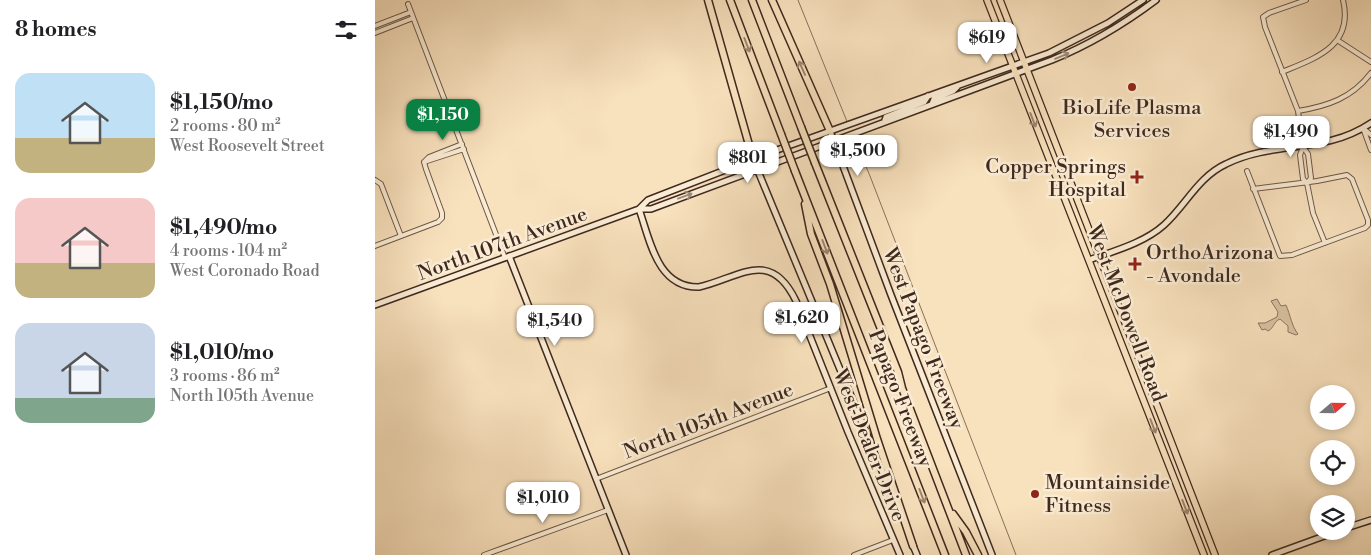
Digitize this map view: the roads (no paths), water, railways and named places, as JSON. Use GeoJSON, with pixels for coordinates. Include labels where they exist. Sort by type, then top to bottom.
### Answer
{"type":"FeatureCollection","features":[{"type":"Feature","properties":{"kind":"highway"},"geometry":{"type":"LineString","coordinates":[[708,0],[753,159]]}},
{"type":"Feature","properties":{"kind":"highway","name":"Papago Freeway"},"geometry":{"type":"LineString","coordinates":[[729,0],[945,555]]}},
{"type":"Feature","properties":{"kind":"highway","name":"Papago Freeway"},"geometry":{"type":"LineString","coordinates":[[752,0],[966,555]]}},
{"type":"Feature","properties":{"kind":"highway"},"geometry":{"type":"LineString","coordinates":[[772,0],[831,131]]}},
{"type":"Feature","properties":{"kind":"highway"},"geometry":{"type":"LineString","coordinates":[[801,185],[811,234],[830,284],[877,439],[913,546]]}},
{"type":"Feature","properties":{"kind":"highway"},"geometry":{"type":"LineString","coordinates":[[949,510],[966,532],[978,555]]}},
{"type":"Feature","properties":{"kind":"main road","name":"West McDowell Road"},"geometry":{"type":"LineString","coordinates":[[987,0],[1011,66],[1089,260],[1203,555]]}},
{"type":"Feature","properties":{"kind":"main road","name":"West McDowell Road"},"geometry":{"type":"LineString","coordinates":[[999,0],[1028,70],[1215,555]]}},
{"type":"Feature","properties":{"kind":"main road","name":"North 107th Avenue"},"geometry":{"type":"LineString","coordinates":[[639,209],[648,200],[753,159],[1065,46],[1108,23],[1143,0]]}},
{"type":"Feature","properties":{"kind":"main road","name":"North 107th Avenue"},"geometry":{"type":"LineString","coordinates":[[375,305],[639,209],[651,208],[757,170],[1028,70],[1083,46],[1156,0]]}},
{"type":"Feature","properties":{"kind":"main road"},"geometry":{"type":"LineString","coordinates":[[932,104],[934,99],[953,91],[959,85]]}},
{"type":"Feature","properties":{"kind":"main road"},"geometry":{"type":"LineString","coordinates":[[884,122],[886,117],[924,102],[928,96]]}},
{"type":"Feature","properties":{"kind":"main road"},"geometry":{"type":"LineString","coordinates":[[1089,260],[1132,244],[1159,229],[1177,212],[1205,178],[1225,164],[1254,154],[1335,140],[1371,123]]}},
{"type":"Feature","properties":{"kind":"main road","name":"West Papago Freeway"},"geometry":{"type":"LineString","coordinates":[[831,131],[904,328],[992,555]]}},
{"type":"Feature","properties":{"kind":"main road"},"geometry":{"type":"LineString","coordinates":[[753,159],[917,555]]}},
{"type":"Feature","properties":{"kind":"main road","name":"West Dealer Drive"},"geometry":{"type":"LineString","coordinates":[[639,209],[658,262],[675,282],[691,287],[699,287],[745,271],[759,270],[771,273],[783,280],[790,289],[900,555]]}},
{"type":"Feature","properties":{"kind":"main road"},"geometry":{"type":"LineString","coordinates":[[507,257],[626,555]]}},
{"type":"Feature","properties":{"kind":"main road"},"geometry":{"type":"LineString","coordinates":[[1355,525],[1371,520]]}},
{"type":"Feature","properties":{"kind":"main road"},"geometry":{"type":"LineString","coordinates":[[1273,555],[1314,540]]}},
{"type":"Feature","properties":{"kind":"street"},"geometry":{"type":"LineString","coordinates":[[1301,132],[1298,111],[1265,27],[1263,17],[1305,0]]}},
{"type":"Feature","properties":{"kind":"street"},"geometry":{"type":"LineString","coordinates":[[1282,72],[1330,50],[1337,40],[1344,23],[1343,0]]}},
{"type":"Feature","properties":{"kind":"street"},"geometry":{"type":"LineString","coordinates":[[408,4],[507,257]]}},
{"type":"Feature","properties":{"kind":"street"},"geometry":{"type":"LineString","coordinates":[[375,26],[411,12]]}},
{"type":"Feature","properties":{"kind":"street"},"geometry":{"type":"LineString","coordinates":[[375,33],[413,18]]}},
{"type":"Feature","properties":{"kind":"street"},"geometry":{"type":"LineString","coordinates":[[1337,40],[1371,62]]}},
{"type":"Feature","properties":{"kind":"street"},"geometry":{"type":"LineString","coordinates":[[1298,111],[1341,100],[1371,73]]}},
{"type":"Feature","properties":{"kind":"street"},"geometry":{"type":"LineString","coordinates":[[1363,128],[1371,136]]}},
{"type":"Feature","properties":{"kind":"street"},"geometry":{"type":"LineString","coordinates":[[1363,128],[1371,150]]}},
{"type":"Feature","properties":{"kind":"street"},"geometry":{"type":"LineString","coordinates":[[424,162],[429,157],[462,144]]}},
{"type":"Feature","properties":{"kind":"street"},"geometry":{"type":"LineString","coordinates":[[1303,147],[1308,154],[1310,167],[1311,178],[1307,183]]}},
{"type":"Feature","properties":{"kind":"street"},"geometry":{"type":"LineString","coordinates":[[1303,147],[1300,155],[1303,179],[1307,183],[1313,213],[1325,243]]}},
{"type":"Feature","properties":{"kind":"street"},"geometry":{"type":"LineString","coordinates":[[424,162],[464,149]]}},
{"type":"Feature","properties":{"kind":"street"},"geometry":{"type":"LineString","coordinates":[[436,154],[437,159]]}},
{"type":"Feature","properties":{"kind":"street"},"geometry":{"type":"LineString","coordinates":[[375,246],[438,222],[442,218],[442,213],[424,162]]}},
{"type":"Feature","properties":{"kind":"street"},"geometry":{"type":"LineString","coordinates":[[1301,168],[1310,167]]}},
{"type":"Feature","properties":{"kind":"street"},"geometry":{"type":"LineString","coordinates":[[1247,171],[1253,189],[1280,256],[1292,255],[1365,228],[1368,225],[1368,220],[1352,179],[1347,175],[1307,183],[1253,189]]}},
{"type":"Feature","properties":{"kind":"street"},"geometry":{"type":"LineString","coordinates":[[376,179],[381,184],[401,236]]}},
{"type":"Feature","properties":{"kind":"street","name":"North 105th Avenue"},"geometry":{"type":"LineString","coordinates":[[597,479],[831,388]]}},
{"type":"Feature","properties":{"kind":"street"},"geometry":{"type":"LineString","coordinates":[[484,555],[608,510]]}},
{"type":"Feature","properties":{"kind":"street"},"geometry":{"type":"LineString","coordinates":[[854,555],[893,540]]}},
{"type":"Feature","properties":{"kind":"waterway"},"geometry":{"type":"LineString","coordinates":[[798,0],[848,124]]}},
{"type":"Feature","properties":{"kind":"waterway"},"geometry":{"type":"LineString","coordinates":[[853,136],[1016,555]]}},
{"type":"Feature","properties":{"kind":"waterway"},"geometry":{"type":"LineString","coordinates":[[560,220],[561,226]]}},
{"type":"Feature","properties":{"kind":"place","name":"BioLife Plasma Services"},"geometry":{"type":"Point","coordinates":[1132,87]}},
{"type":"Feature","properties":{"kind":"place","name":"Copper Springs Hospital"},"geometry":{"type":"Point","coordinates":[1137,177]}},
{"type":"Feature","properties":{"kind":"place","name":"OrthoArizona - Avondale"},"geometry":{"type":"Point","coordinates":[1135,264]}},
{"type":"Feature","properties":{"kind":"place","name":"Mountainside Fitness"},"geometry":{"type":"Point","coordinates":[1035,494]}}]}
